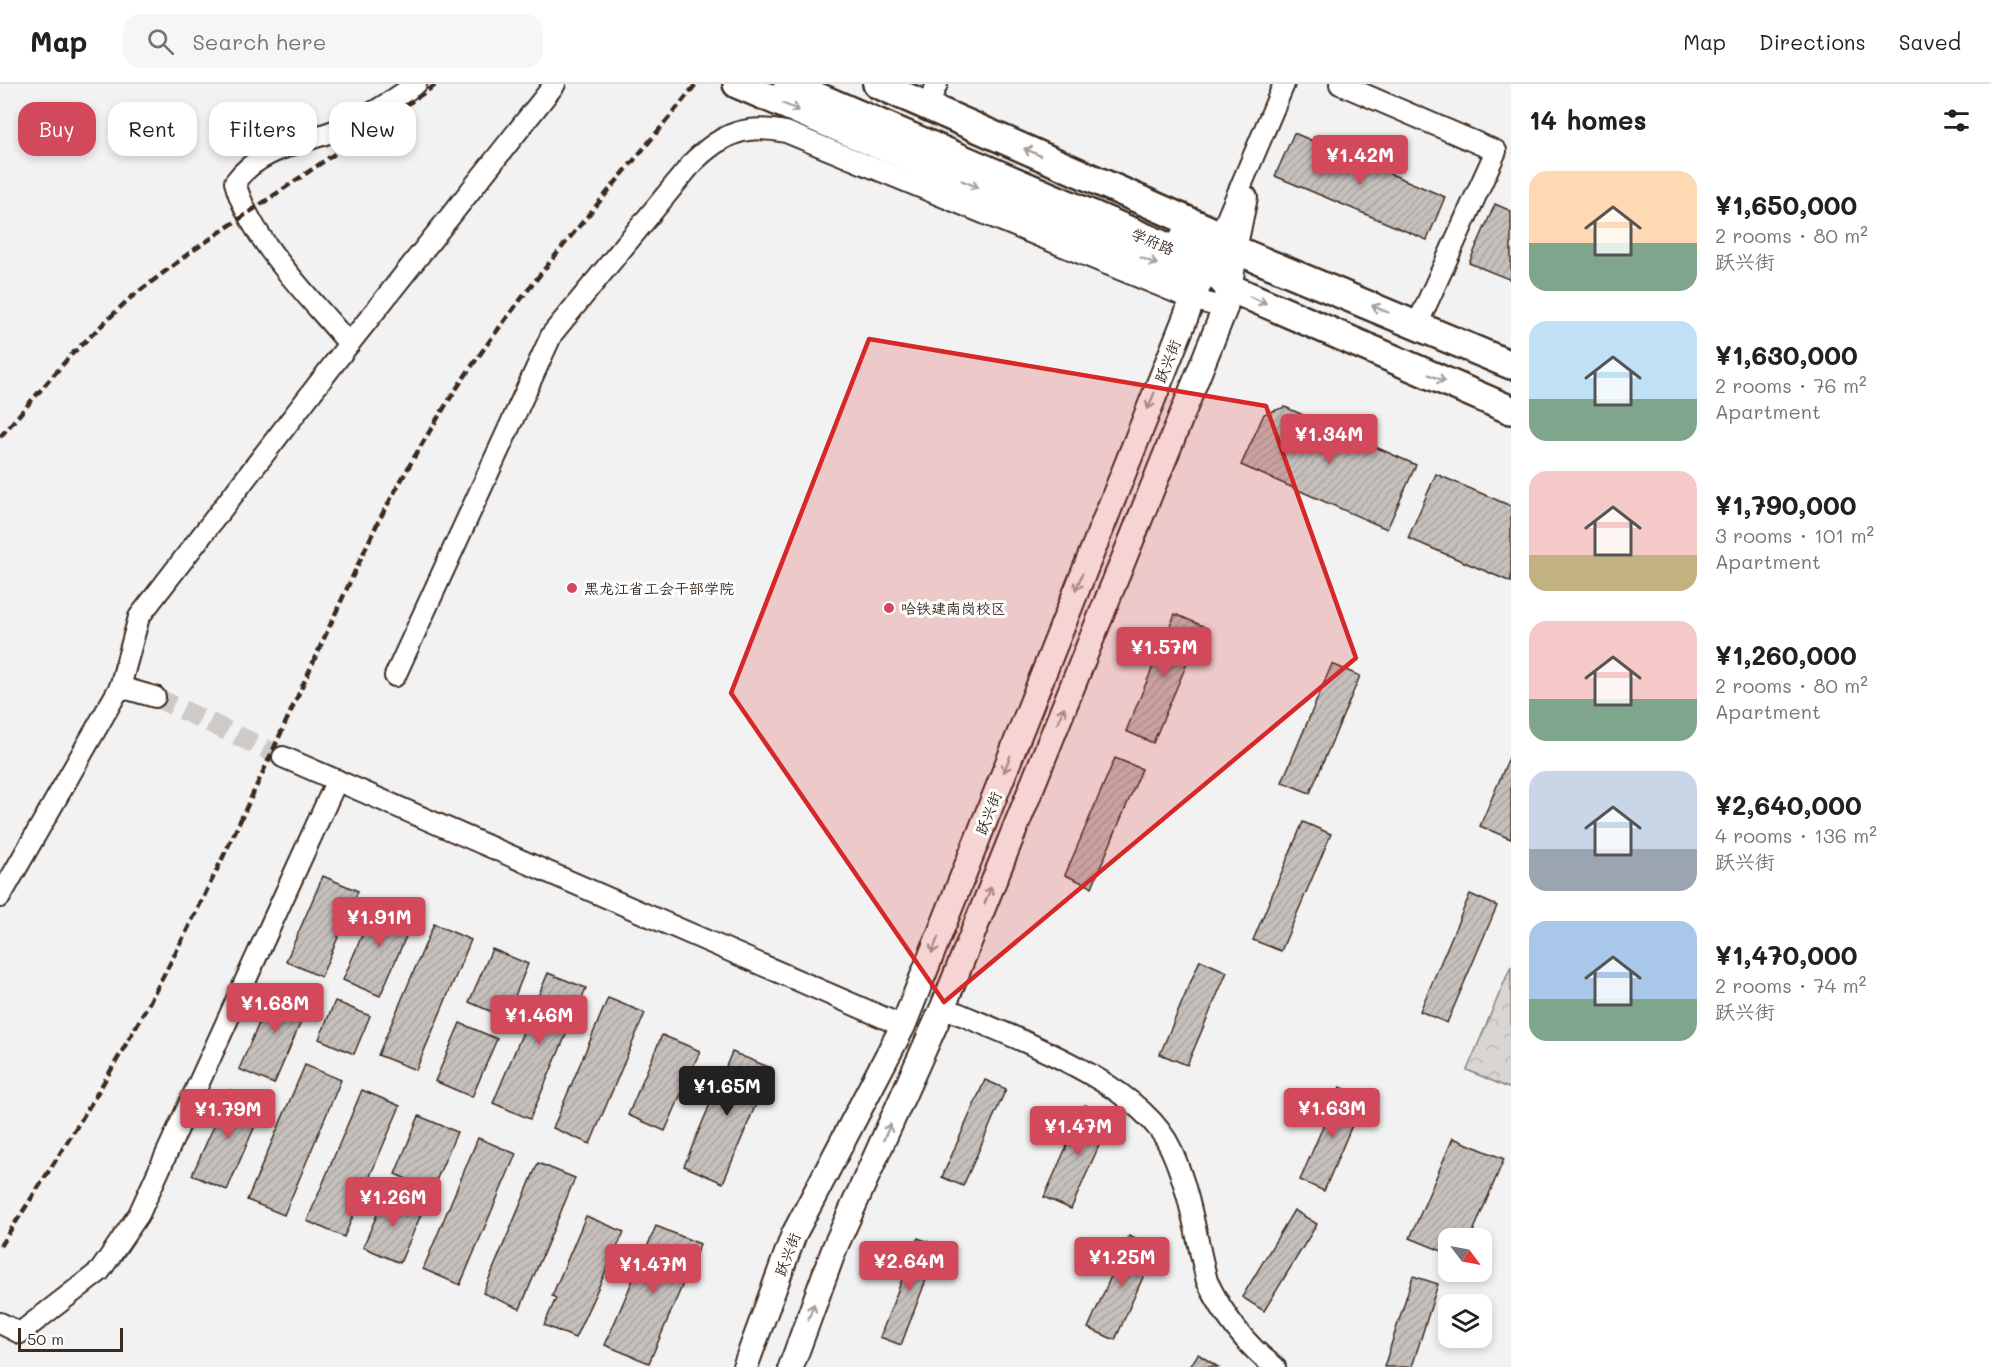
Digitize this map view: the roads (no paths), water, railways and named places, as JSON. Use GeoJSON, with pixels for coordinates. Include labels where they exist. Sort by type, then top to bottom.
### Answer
{"type":"FeatureCollection","features":[{"type":"Feature","properties":{"kind":"highway"},"geometry":{"type":"LineString","coordinates":[[737,84],[1211,263]]}},
{"type":"Feature","properties":{"kind":"highway","name":"学府路"},"geometry":{"type":"LineString","coordinates":[[788,84],[1211,263],[1418,325],[1511,365]]}},
{"type":"Feature","properties":{"kind":"highway","name":"学府路"},"geometry":{"type":"LineString","coordinates":[[829,84],[1211,263],[1227,298],[1511,410]]}},
{"type":"Feature","properties":{"kind":"highway"},"geometry":{"type":"LineString","coordinates":[[877,84],[933,95],[1211,263]]}},
{"type":"Feature","properties":{"kind":"main road","name":"跃兴街"},"geometry":{"type":"LineString","coordinates":[[745,1367],[794,1234],[903,1026],[1211,263]]}},
{"type":"Feature","properties":{"kind":"main road","name":"跃兴街"},"geometry":{"type":"LineString","coordinates":[[791,1367],[835,1247],[943,1007],[1227,298]]}},
{"type":"Feature","properties":{"kind":"street"},"geometry":{"type":"LineString","coordinates":[[349,344],[278,259],[240,203],[235,182],[243,171],[275,150],[348,125],[417,84]]}},
{"type":"Feature","properties":{"kind":"street"},"geometry":{"type":"LineString","coordinates":[[0,897],[120,687],[139,617],[349,344],[555,84]]}},
{"type":"Feature","properties":{"kind":"street"},"geometry":{"type":"LineString","coordinates":[[1227,298],[1211,263],[1284,84]]}},
{"type":"Feature","properties":{"kind":"street"},"geometry":{"type":"LineString","coordinates":[[1211,263],[1242,208],[1268,141],[1295,84]]}},
{"type":"Feature","properties":{"kind":"street"},"geometry":{"type":"LineString","coordinates":[[1340,84],[1496,151],[1418,325]]}},
{"type":"Feature","properties":{"kind":"street"},"geometry":{"type":"LineString","coordinates":[[395,676],[552,334],[694,161],[713,142],[729,134],[761,129],[786,132],[1211,263]]}},
{"type":"Feature","properties":{"kind":"street"},"geometry":{"type":"LineString","coordinates":[[120,687],[155,697]]}},
{"type":"Feature","properties":{"kind":"street"},"geometry":{"type":"LineString","coordinates":[[283,757],[903,1026]]}},
{"type":"Feature","properties":{"kind":"street"},"geometry":{"type":"LineString","coordinates":[[0,1323],[20,1333],[92,1278],[139,1214],[337,780]]}},
{"type":"Feature","properties":{"kind":"street"},"geometry":{"type":"LineString","coordinates":[[943,1007],[1066,1062],[1118,1092],[1149,1119],[1165,1138],[1176,1162],[1207,1281],[1215,1298],[1248,1343],[1275,1367]]}},
{"type":"Feature","properties":{"kind":"tunnel"},"geometry":{"type":"LineString","coordinates":[[155,697],[283,757]]}},
{"type":"Feature","properties":{"kind":"railway"},"geometry":{"type":"LineString","coordinates":[[0,437],[71,355],[129,299],[188,254],[437,84]]}},
{"type":"Feature","properties":{"kind":"railway"},"geometry":{"type":"LineString","coordinates":[[0,1246],[81,1120],[156,990],[242,816],[378,522],[432,428],[467,373],[521,299],[696,84]]}},
{"type":"Feature","properties":{"kind":"place","name":"黑龙江省工会干部学院"},"geometry":{"type":"Point","coordinates":[572,588]}},
{"type":"Feature","properties":{"kind":"place","name":"哈铁建南岗校区"},"geometry":{"type":"Point","coordinates":[889,608]}}]}
